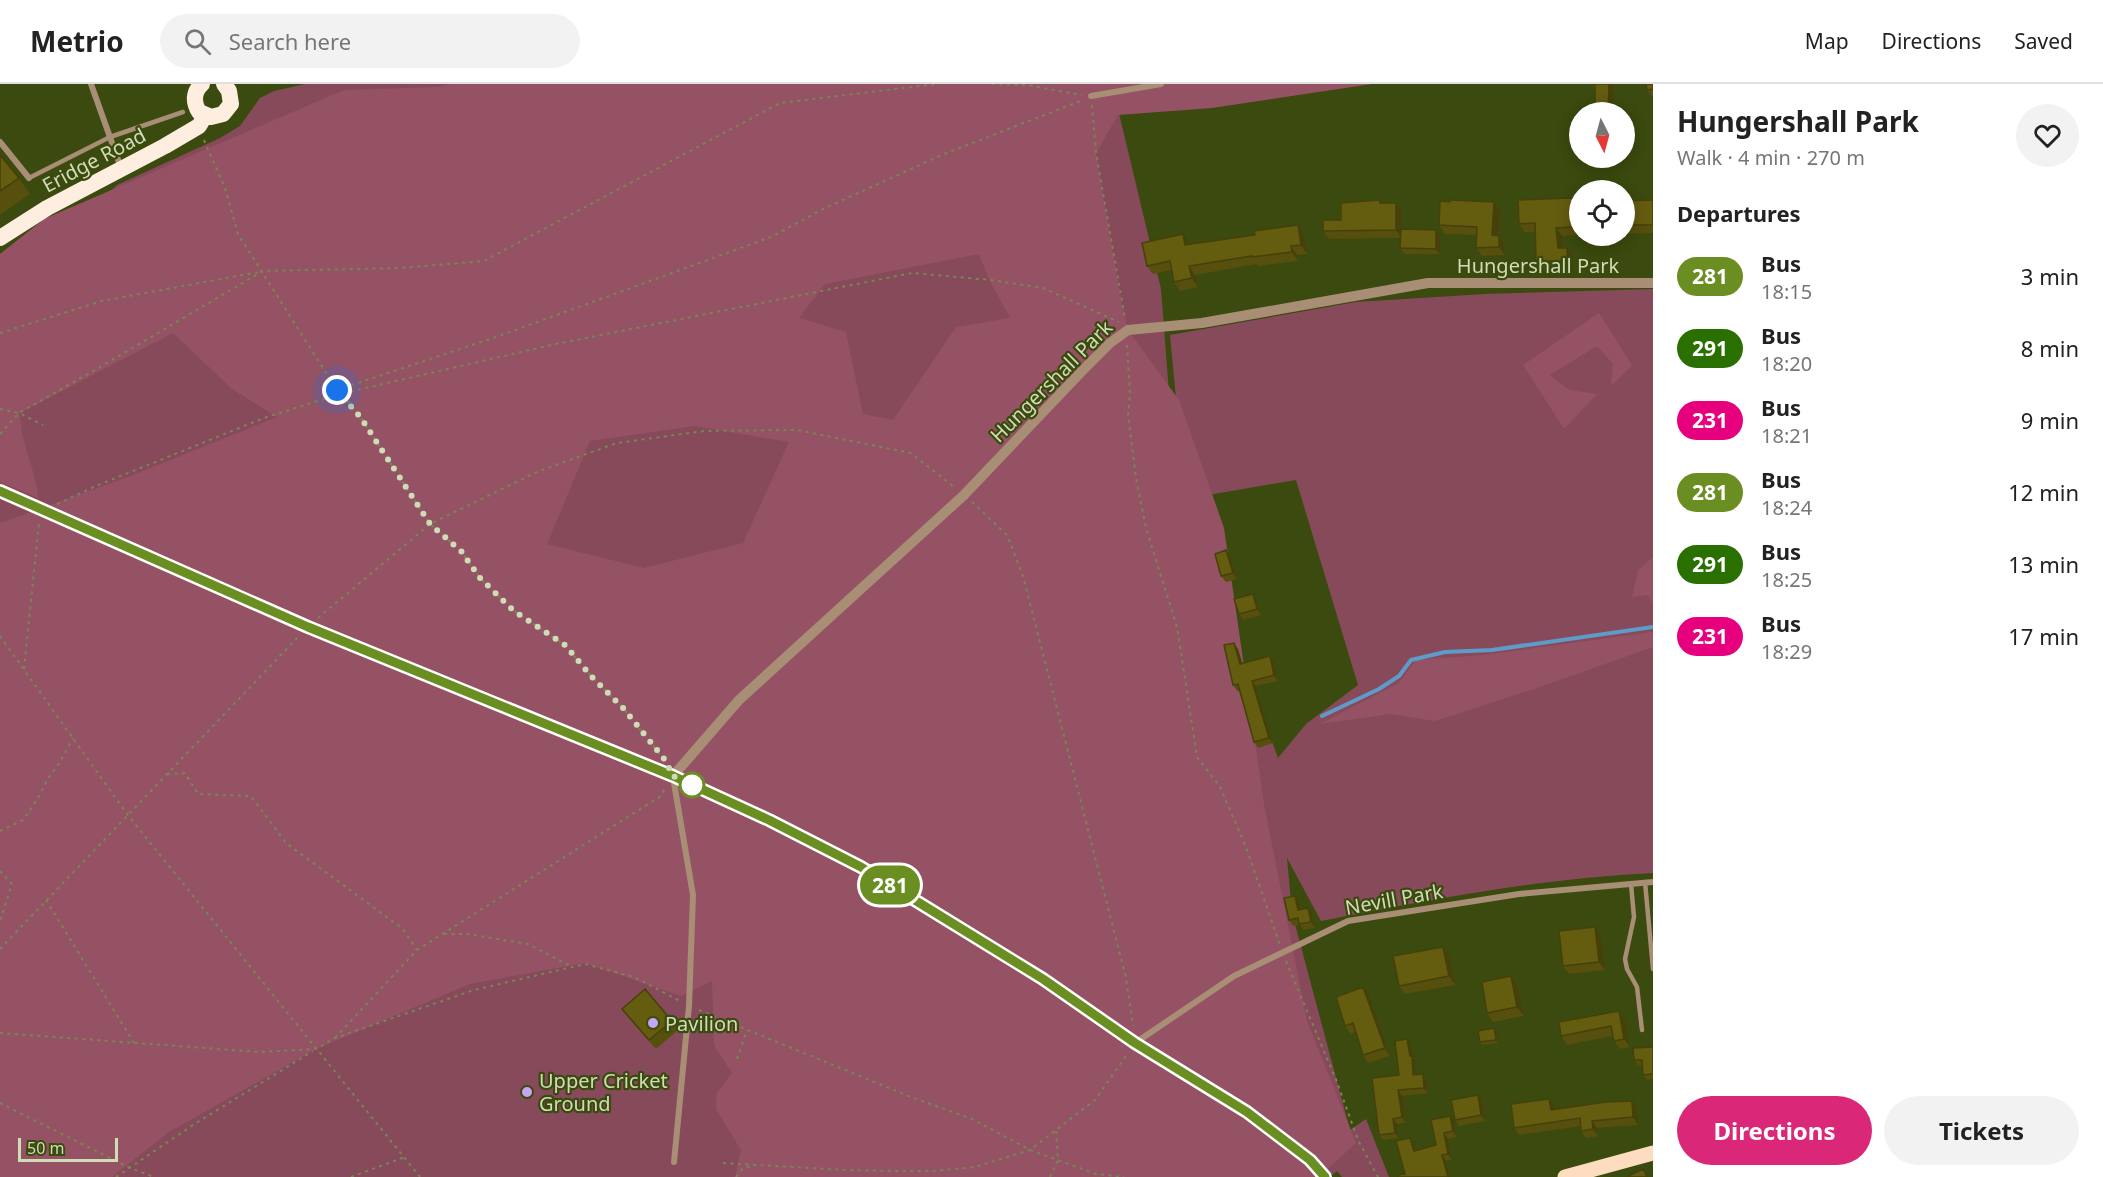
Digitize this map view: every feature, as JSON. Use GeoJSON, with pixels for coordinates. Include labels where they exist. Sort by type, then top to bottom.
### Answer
{"type":"FeatureCollection","features":[{"type":"Feature","properties":{"kind":"highway"},"geometry":{"type":"LineString","coordinates":[[198,85],[194,101],[202,121]]}},
{"type":"Feature","properties":{"kind":"highway","name":"Eridge Road"},"geometry":{"type":"LineString","coordinates":[[0,238],[47,208],[122,170],[202,121],[223,114],[231,104],[231,86]]}},
{"type":"Feature","properties":{"kind":"main road"},"geometry":{"type":"LineString","coordinates":[[1565,1177],[1653,1153]]}},
{"type":"Feature","properties":{"kind":"street"},"geometry":{"type":"LineString","coordinates":[[91,84],[122,170]]}},
{"type":"Feature","properties":{"kind":"street"},"geometry":{"type":"LineString","coordinates":[[1091,96],[1161,84]]}},
{"type":"Feature","properties":{"kind":"street"},"geometry":{"type":"LineString","coordinates":[[0,142],[29,178]]}},
{"type":"Feature","properties":{"kind":"street","name":"Hungershall Park"},"geometry":{"type":"LineString","coordinates":[[673,776],[739,700],[964,495],[1082,371],[1110,343],[1128,330],[1206,323],[1428,284],[1653,283]]}},
{"type":"Feature","properties":{"kind":"street"},"geometry":{"type":"LineString","coordinates":[[0,491],[308,627],[673,776],[769,820],[861,867],[1043,979],[1135,1043],[1247,1112],[1310,1160],[1325,1177]]}},
{"type":"Feature","properties":{"kind":"street"},"geometry":{"type":"LineString","coordinates":[[673,776],[693,895],[689,1006],[674,1162]]}},
{"type":"Feature","properties":{"kind":"street","name":"Nevill Park"},"geometry":{"type":"LineString","coordinates":[[1135,1043],[1234,976],[1348,921],[1519,894],[1653,882]]}},
{"type":"Feature","properties":{"kind":"lane"},"geometry":{"type":"LineString","coordinates":[[29,178],[110,137],[183,112]]}},
{"type":"Feature","properties":{"kind":"lane"},"geometry":{"type":"LineString","coordinates":[[1645,882],[1653,969]]}},
{"type":"Feature","properties":{"kind":"lane"},"geometry":{"type":"LineString","coordinates":[[1630,884],[1633,924],[1625,959],[1637,987],[1642,1030]]}},
{"type":"Feature","properties":{"kind":"path"},"geometry":{"type":"LineString","coordinates":[[0,333],[102,301],[263,271],[400,268],[484,261],[780,104],[936,84]]}},
{"type":"Feature","properties":{"kind":"path"},"geometry":{"type":"LineString","coordinates":[[992,84],[1027,85],[1091,96]]}},
{"type":"Feature","properties":{"kind":"path"},"geometry":{"type":"LineString","coordinates":[[337,390],[496,337],[771,237],[823,209],[944,154],[1091,96]]}},
{"type":"Feature","properties":{"kind":"path"},"geometry":{"type":"LineString","coordinates":[[1091,96],[1098,164],[1128,330],[1126,356],[1130,394],[1128,415],[1136,478],[1146,528],[1177,627],[1197,757],[1220,787],[1246,847],[1283,952],[1358,1140],[1378,1177]]}},
{"type":"Feature","properties":{"kind":"path"},"geometry":{"type":"LineString","coordinates":[[202,121],[209,153],[225,188],[238,234],[337,390],[361,418],[430,524],[461,551],[480,578],[514,611],[565,645],[591,676],[624,709],[665,760],[673,776],[661,795],[417,950],[335,1038]]}},
{"type":"Feature","properties":{"kind":"path"},"geometry":{"type":"LineString","coordinates":[[0,434],[20,413],[263,271]]}},
{"type":"Feature","properties":{"kind":"path"},"geometry":{"type":"LineString","coordinates":[[24,669],[43,509],[264,418],[340,394],[551,345],[912,273],[991,280],[1043,288],[1116,319],[1128,330]]}},
{"type":"Feature","properties":{"kind":"path"},"geometry":{"type":"LineString","coordinates":[[0,409],[20,413],[43,424]]}},
{"type":"Feature","properties":{"kind":"path"},"geometry":{"type":"LineString","coordinates":[[0,949],[308,627]]}},
{"type":"Feature","properties":{"kind":"path"},"geometry":{"type":"LineString","coordinates":[[0,636],[127,814],[299,1024],[316,1049],[420,1177]]}},
{"type":"Feature","properties":{"kind":"path"},"geometry":{"type":"LineString","coordinates":[[0,831],[23,820],[73,738]]}},
{"type":"Feature","properties":{"kind":"path"},"geometry":{"type":"LineString","coordinates":[[166,774],[185,773],[198,794],[251,796],[286,843],[403,929],[417,950]]}},
{"type":"Feature","properties":{"kind":"path"},"geometry":{"type":"LineString","coordinates":[[0,872],[12,884],[0,921]]}},
{"type":"Feature","properties":{"kind":"path"},"geometry":{"type":"LineString","coordinates":[[46,900],[134,1043]]}},
{"type":"Feature","properties":{"kind":"path"},"geometry":{"type":"LineString","coordinates":[[442,934],[467,934],[528,944],[572,967]]}},
{"type":"Feature","properties":{"kind":"path"},"geometry":{"type":"LineString","coordinates":[[116,1177],[193,1125],[335,1038],[474,990],[585,964],[634,977],[689,1006],[911,1097],[972,1119],[1030,1150],[1096,1174],[1124,1177]]}},
{"type":"Feature","properties":{"kind":"path"},"geometry":{"type":"LineString","coordinates":[[737,1059],[747,1030]]}},
{"type":"Feature","properties":{"kind":"path"},"geometry":{"type":"LineString","coordinates":[[0,1033],[259,1052],[316,1049]]}},
{"type":"Feature","properties":{"kind":"path"},"geometry":{"type":"LineString","coordinates":[[723,1163],[845,1170],[965,1169],[1030,1150],[1095,1100],[1135,1043]]}},
{"type":"Feature","properties":{"kind":"path"},"geometry":{"type":"LineString","coordinates":[[0,1103],[130,1168],[154,1177]]}},
{"type":"Feature","properties":{"kind":"path"},"geometry":{"type":"LineString","coordinates":[[1050,1177],[1058,1160],[1056,1130]]}},
{"type":"Feature","properties":{"kind":"path"},"geometry":{"type":"LineString","coordinates":[[351,1177],[405,1157]]}},
{"type":"Feature","properties":{"kind":"path"},"geometry":{"type":"LineString","coordinates":[[736,1177],[742,1169],[759,1164]]}},
{"type":"Feature","properties":{"kind":"shaded area"},"geometry":{"type":"Polygon","coordinates":[[[305,84],[1112,84],[1161,289],[1175,471],[1185,495],[1170,335],[1356,302],[1485,294],[1653,289],[1653,873],[1528,885],[1321,921],[1287,858],[1292,913],[1350,1130],[1366,1119],[1389,1177],[1342,1177],[1337,1171],[1329,1177],[0,1177],[0,297],[5,289],[117,185],[220,138],[240,126],[260,98],[274,91],[305,84]],[[1296,480],[1185,499],[1278,758],[1306,724],[1358,685],[1296,480]]]}},
{"type":"Feature","properties":{"kind":"shaded area"},"geometry":{"type":"Polygon","coordinates":[[[450,84],[1372,84],[1212,108],[1118,115],[1096,153],[1128,330],[1179,400],[1224,528],[1264,804],[1307,1021],[1356,1143],[1319,1177],[735,1177],[741,1150],[716,1109],[717,1093],[732,1073],[714,1045],[712,981],[681,996],[585,963],[470,984],[316,1049],[169,1132],[112,1177],[0,1177],[0,523],[128,477],[277,417],[232,389],[173,333],[20,413],[38,498],[0,482],[0,254],[44,219],[344,90],[438,87],[450,84]],[[979,254],[825,284],[799,318],[846,332],[863,414],[893,420],[956,327],[1010,318],[990,281],[979,254]],[[694,426],[590,441],[547,544],[644,568],[743,543],[789,442],[694,426]]]}},
{"type":"Feature","properties":{"kind":"shaded area"},"geometry":{"type":"Polygon","coordinates":[[[1599,313],[1632,365],[1611,386],[1613,364],[1597,346],[1550,375],[1569,390],[1597,394],[1564,429],[1523,365],[1599,313]]]}},
{"type":"Feature","properties":{"kind":"shaded area"},"geometry":{"type":"Polygon","coordinates":[[[1653,557],[1653,603],[1648,595],[1632,597],[1638,570],[1653,557]]]}},
{"type":"Feature","properties":{"kind":"shaded area"},"geometry":{"type":"Polygon","coordinates":[[[1653,632],[1653,647],[1435,721],[1390,714],[1320,724],[1399,683],[1416,660],[1483,655],[1653,632]]]}},
{"type":"Feature","properties":{"kind":"building"},"geometry":{"type":"Polygon","coordinates":[[[1591,84],[1609,84],[1608,102],[1595,102],[1595,85],[1591,84]]]}},
{"type":"Feature","properties":{"kind":"building"},"geometry":{"type":"Polygon","coordinates":[[[1646,84],[1653,84],[1653,89],[1647,90],[1646,84]]]}},
{"type":"Feature","properties":{"kind":"building"},"geometry":{"type":"Polygon","coordinates":[[[0,155],[19,178],[0,191],[0,155]]]}},
{"type":"Feature","properties":{"kind":"building"},"geometry":{"type":"Polygon","coordinates":[[[1569,198],[1569,227],[1556,228],[1558,248],[1567,248],[1567,261],[1536,261],[1535,223],[1519,224],[1518,200],[1569,198]]]}},
{"type":"Feature","properties":{"kind":"building"},"geometry":{"type":"Polygon","coordinates":[[[1380,200],[1380,203],[1396,203],[1396,230],[1323,231],[1323,220],[1341,220],[1341,203],[1380,200]]]}},
{"type":"Feature","properties":{"kind":"building"},"geometry":{"type":"Polygon","coordinates":[[[1450,200],[1494,202],[1492,235],[1499,236],[1499,247],[1476,248],[1477,227],[1439,225],[1440,201],[1450,202],[1450,200]]]}},
{"type":"Feature","properties":{"kind":"building"},"geometry":{"type":"Polygon","coordinates":[[[1653,200],[1653,225],[1635,225],[1635,201],[1653,200]]]}},
{"type":"Feature","properties":{"kind":"building"},"geometry":{"type":"Polygon","coordinates":[[[1298,225],[1301,245],[1291,246],[1292,252],[1189,266],[1192,278],[1174,282],[1170,261],[1147,266],[1142,243],[1183,234],[1185,245],[1255,235],[1254,231],[1298,225]]]}},
{"type":"Feature","properties":{"kind":"building"},"geometry":{"type":"Polygon","coordinates":[[[1401,229],[1436,230],[1436,249],[1400,248],[1401,229]]]}},
{"type":"Feature","properties":{"kind":"building"},"geometry":{"type":"Polygon","coordinates":[[[1226,550],[1233,573],[1221,576],[1215,554],[1226,550]]]}},
{"type":"Feature","properties":{"kind":"building"},"geometry":{"type":"Polygon","coordinates":[[[1253,594],[1257,609],[1239,614],[1234,599],[1253,594]]]}},
{"type":"Feature","properties":{"kind":"building"},"geometry":{"type":"Polygon","coordinates":[[[1234,643],[1240,664],[1270,656],[1274,675],[1252,681],[1269,738],[1254,742],[1238,684],[1233,685],[1224,645],[1234,643]]]}},
{"type":"Feature","properties":{"kind":"building"},"geometry":{"type":"Polygon","coordinates":[[[1295,896],[1298,910],[1308,908],[1311,922],[1299,924],[1298,918],[1289,920],[1284,898],[1295,896]]]}},
{"type":"Feature","properties":{"kind":"building"},"geometry":{"type":"Polygon","coordinates":[[[1595,927],[1599,962],[1563,966],[1559,931],[1595,927]]]}},
{"type":"Feature","properties":{"kind":"building"},"geometry":{"type":"Polygon","coordinates":[[[1443,947],[1449,976],[1399,986],[1393,956],[1443,947]]]}},
{"type":"Feature","properties":{"kind":"building"},"geometry":{"type":"Polygon","coordinates":[[[1511,976],[1517,1007],[1487,1013],[1482,982],[1511,976]]]}},
{"type":"Feature","properties":{"kind":"building"},"geometry":{"type":"Polygon","coordinates":[[[1363,987],[1385,1048],[1363,1055],[1353,1023],[1345,1026],[1336,997],[1363,987]]]}},
{"type":"Feature","properties":{"kind":"building","name":"Pavilion"},"geometry":{"type":"Polygon","coordinates":[[[645,989],[672,1021],[649,1040],[622,1009],[645,989]]]}},
{"type":"Feature","properties":{"kind":"building"},"geometry":{"type":"Polygon","coordinates":[[[1619,1011],[1624,1039],[1614,1041],[1611,1026],[1561,1036],[1559,1022],[1619,1011]]]}},
{"type":"Feature","properties":{"kind":"building"},"geometry":{"type":"Polygon","coordinates":[[[1494,1028],[1496,1040],[1480,1042],[1478,1031],[1494,1028]]]}},
{"type":"Feature","properties":{"kind":"building"},"geometry":{"type":"Polygon","coordinates":[[[1407,1039],[1410,1056],[1412,1056],[1413,1075],[1423,1074],[1424,1088],[1398,1090],[1402,1117],[1393,1119],[1395,1133],[1379,1135],[1372,1078],[1399,1075],[1395,1041],[1407,1039]]]}},
{"type":"Feature","properties":{"kind":"building"},"geometry":{"type":"Polygon","coordinates":[[[1653,1047],[1653,1074],[1643,1075],[1642,1060],[1634,1060],[1633,1048],[1653,1047]]]}},
{"type":"Feature","properties":{"kind":"building"},"geometry":{"type":"Polygon","coordinates":[[[1478,1095],[1481,1115],[1455,1120],[1451,1100],[1478,1095]]]}},
{"type":"Feature","properties":{"kind":"building"},"geometry":{"type":"Polygon","coordinates":[[[1549,1099],[1551,1110],[1606,1102],[1632,1101],[1633,1117],[1592,1121],[1593,1129],[1581,1131],[1580,1118],[1514,1128],[1511,1104],[1549,1099]]]}},
{"type":"Feature","properties":{"kind":"building"},"geometry":{"type":"Polygon","coordinates":[[[1450,1116],[1453,1131],[1444,1133],[1448,1154],[1442,1155],[1448,1177],[1398,1177],[1398,1175],[1405,1174],[1396,1141],[1410,1138],[1414,1151],[1436,1145],[1431,1120],[1450,1116]]]}},
{"type":"Feature","properties":{"kind":"building"},"geometry":{"type":"Polygon","coordinates":[[[1643,1169],[1647,1177],[1627,1177],[1643,1169]]]}},
{"type":"Feature","properties":{"kind":"waterway"},"geometry":{"type":"LineString","coordinates":[[1322,716],[1379,689],[1399,676],[1411,660],[1445,652],[1492,650],[1653,627]]}},
{"type":"Feature","properties":{"kind":"bus line","name":"281"},"geometry":{"type":"LineString","coordinates":[[0,491],[308,627],[673,776],[769,820],[861,867],[1043,979],[1135,1043],[1247,1112],[1310,1160],[1325,1177]]}},
{"type":"Feature","properties":{"kind":"place","name":"Pavilion"},"geometry":{"type":"Point","coordinates":[653,1023]}},
{"type":"Feature","properties":{"kind":"place","name":"Upper Cricket Ground"},"geometry":{"type":"Point","coordinates":[527,1092]}},
{"type":"Feature","properties":{"kind":"route"},"geometry":{"type":"LineString","coordinates":[[337,390],[361,418],[430,524],[461,551],[480,578],[514,611],[565,645],[591,676],[624,709],[665,760],[673,776],[692,785]]}}]}
